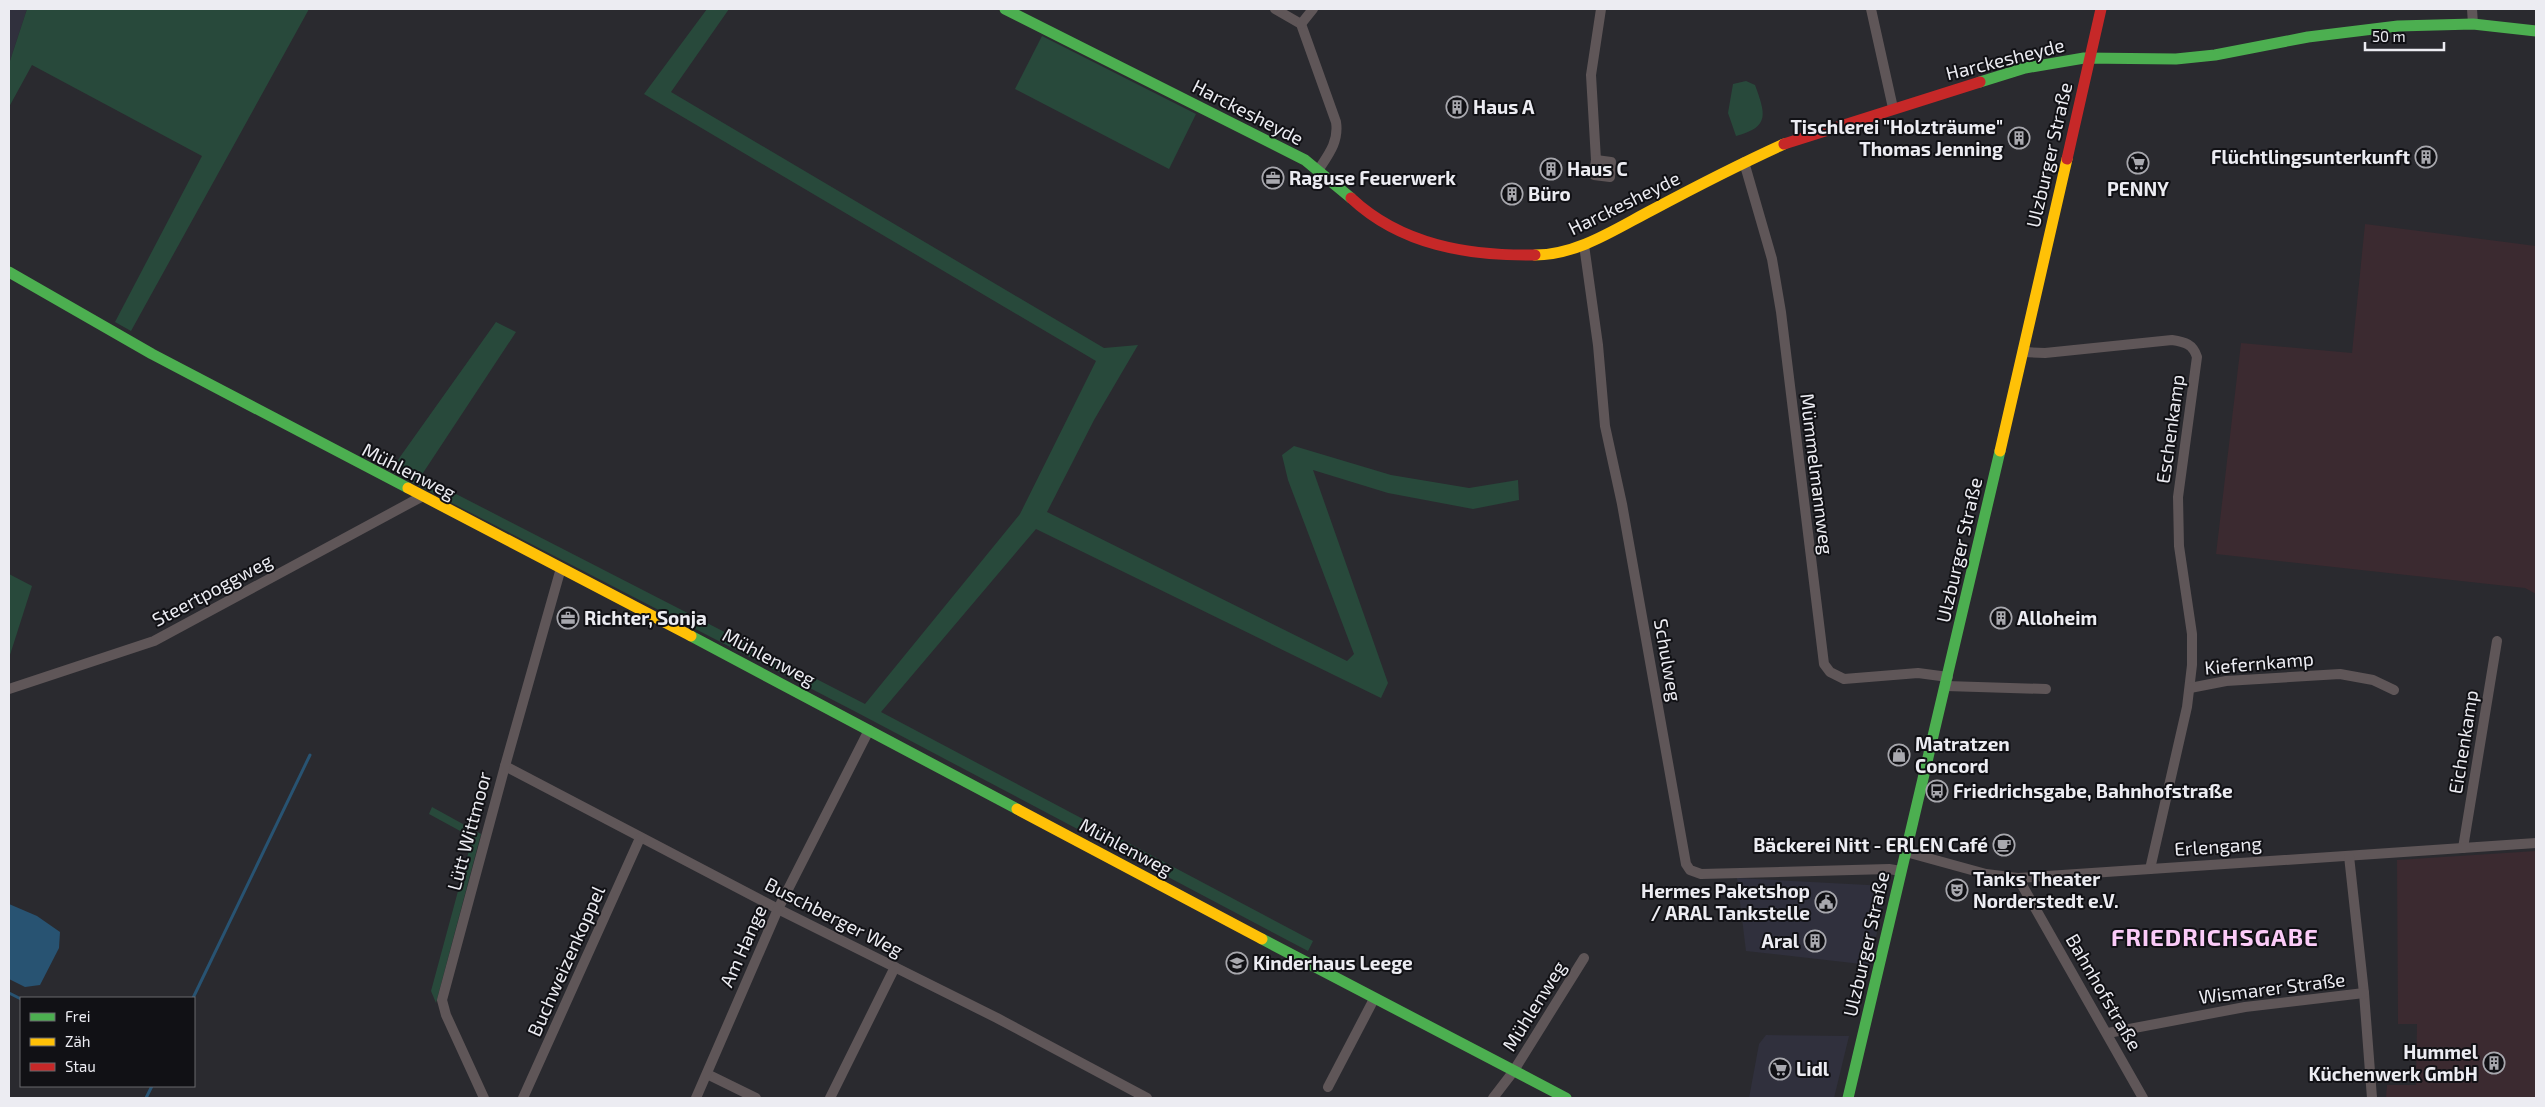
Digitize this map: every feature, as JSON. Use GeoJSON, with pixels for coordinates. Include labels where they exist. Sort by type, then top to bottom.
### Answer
{"type":"FeatureCollection","features":[{"type":"Feature","properties":{"kind":"main road","name":"Harckesheyde"},"geometry":{"type":"LineString","coordinates":[[1005,9],[1319,169],[1384,225],[1397,232],[1427,242],[1492,253],[1524,255],[1545,254],[1584,245],[1744,162],[1784,144],[1892,108],[2025,68],[2090,58],[2176,59],[2235,52],[2308,37],[2398,26],[2473,24],[2536,31]]}},
{"type":"Feature","properties":{"kind":"main road","name":"Ulzburger Straße"},"geometry":{"type":"LineString","coordinates":[[1848,1098],[1947,681],[2101,9]]}},
{"type":"Feature","properties":{"kind":"main road","name":"Mühlenweg"},"geometry":{"type":"LineString","coordinates":[[9,272],[104,329],[421,497],[562,568],[1374,999],[1566,1098]]}},
{"type":"Feature","properties":{"kind":"street"},"geometry":{"type":"LineString","coordinates":[[1275,9],[1302,24],[1328,93],[1338,133],[1330,154],[1319,169]]}},
{"type":"Feature","properties":{"kind":"street"},"geometry":{"type":"LineString","coordinates":[[1302,24],[1313,9]]}},
{"type":"Feature","properties":{"kind":"street"},"geometry":{"type":"LineString","coordinates":[[1596,160],[1591,75],[1601,9]]}},
{"type":"Feature","properties":{"kind":"street"},"geometry":{"type":"LineString","coordinates":[[1870,9],[1892,108]]}},
{"type":"Feature","properties":{"kind":"street"},"geometry":{"type":"LineString","coordinates":[[2472,9],[2473,24]]}},
{"type":"Feature","properties":{"kind":"street","name":"Mümmelmannweg"},"geometry":{"type":"LineString","coordinates":[[1744,162],[1772,259],[1781,312],[1824,664],[1830,672],[1844,679],[1918,673],[1947,681],[2046,689]]}},
{"type":"Feature","properties":{"kind":"street","name":"Schulweg"},"geometry":{"type":"LineString","coordinates":[[1584,245],[1598,345],[1605,426],[1622,504],[1686,864],[1690,870],[1701,874],[1901,870]]}},
{"type":"Feature","properties":{"kind":"street","name":"Eschenkamp"},"geometry":{"type":"LineString","coordinates":[[2023,352],[2045,353],[2172,340],[2185,342],[2194,348],[2197,364],[2178,497],[2179,546],[2192,634],[2190,688]]}},
{"type":"Feature","properties":{"kind":"street","name":"Steertpoggweg"},"geometry":{"type":"LineString","coordinates":[[9,688],[154,641],[421,497]]}},
{"type":"Feature","properties":{"kind":"street","name":"Lütt Wittmoor"},"geometry":{"type":"LineString","coordinates":[[484,1098],[446,1015],[442,1000],[505,766],[562,568]]}},
{"type":"Feature","properties":{"kind":"street","name":"Eichenkamp"},"geometry":{"type":"LineString","coordinates":[[2463,848],[2497,641]]}},
{"type":"Feature","properties":{"kind":"street","name":"Kiefernkamp"},"geometry":{"type":"LineString","coordinates":[[2150,868],[2190,688],[2226,681],[2340,674],[2373,680],[2394,690]]}},
{"type":"Feature","properties":{"kind":"street","name":"Am Hange"},"geometry":{"type":"LineString","coordinates":[[696,1098],[778,909],[869,730]]}},
{"type":"Feature","properties":{"kind":"street","name":"Buschberger Weg"},"geometry":{"type":"LineString","coordinates":[[505,766],[640,838],[895,967],[1147,1098]]}},
{"type":"Feature","properties":{"kind":"street","name":"Buchweizenkoppel"},"geometry":{"type":"LineString","coordinates":[[523,1098],[640,838]]}},
{"type":"Feature","properties":{"kind":"street","name":"Erlengang"},"geometry":{"type":"LineString","coordinates":[[1906,852],[1986,874],[2018,878],[2536,843]]}},
{"type":"Feature","properties":{"kind":"street","name":"Wismarer Straße"},"geometry":{"type":"LineString","coordinates":[[2108,1033],[2245,1007],[2364,993],[2349,856]]}},
{"type":"Feature","properties":{"kind":"street","name":"Bahnhofstraße"},"geometry":{"type":"LineString","coordinates":[[2018,878],[2108,1033],[2143,1098]]}},
{"type":"Feature","properties":{"kind":"street","name":"Mühlenweg"},"geometry":{"type":"LineString","coordinates":[[1513,1072],[1584,958]]}},
{"type":"Feature","properties":{"kind":"street"},"geometry":{"type":"LineString","coordinates":[[830,1098],[895,967]]}},
{"type":"Feature","properties":{"kind":"street"},"geometry":{"type":"LineString","coordinates":[[2364,993],[2372,1098]]}},
{"type":"Feature","properties":{"kind":"street"},"geometry":{"type":"LineString","coordinates":[[1328,1087],[1374,999]]}},
{"type":"Feature","properties":{"kind":"street"},"geometry":{"type":"LineString","coordinates":[[1493,1098],[1513,1072]]}},
{"type":"Feature","properties":{"kind":"street"},"geometry":{"type":"LineString","coordinates":[[707,1074],[756,1098]]}},
{"type":"Feature","properties":{"kind":"shaded area"},"geometry":{"type":"Polygon","coordinates":[[[9,9],[27,9],[9,64],[9,9]]]}},
{"type":"Feature","properties":{"kind":"shaded area"},"geometry":{"type":"Polygon","coordinates":[[[2365,224],[2536,246],[2536,594],[2525,588],[2216,554],[2241,343],[2352,353],[2365,224]]]}},
{"type":"Feature","properties":{"kind":"shaded area"},"geometry":{"type":"Polygon","coordinates":[[[2536,851],[2536,1098],[2386,1098],[2387,1085],[2416,1085],[2417,1024],[2398,1024],[2397,860],[2536,851]]]}},
{"type":"Feature","properties":{"kind":"shaded area"},"geometry":{"type":"Polygon","coordinates":[[[1737,878],[1887,886],[1870,965],[1746,951],[1737,878]]]}},
{"type":"Feature","properties":{"kind":"shaded area"},"geometry":{"type":"Polygon","coordinates":[[[1766,1035],[1849,1036],[1834,1098],[1749,1098],[1759,1044],[1766,1035]]]}},
{"type":"Feature","properties":{"kind":"green space"},"geometry":{"type":"Polygon","coordinates":[[[27,9],[309,9],[131,331],[115,322],[202,156],[32,65],[9,107],[9,64],[27,9]]]}},
{"type":"Feature","properties":{"kind":"green space"},"geometry":{"type":"Polygon","coordinates":[[[707,9],[729,9],[671,92],[1104,348],[1138,345],[1094,420],[1047,512],[1347,661],[1354,654],[1288,480],[1282,455],[1294,446],[1391,475],[1469,488],[1518,480],[1519,500],[1473,509],[1388,493],[1313,470],[1388,683],[1381,698],[1036,529],[881,712],[1313,941],[1308,951],[858,713],[390,471],[496,322],[516,332],[421,476],[865,704],[1020,514],[1096,361],[644,94],[707,9]]]}},
{"type":"Feature","properties":{"kind":"green space"},"geometry":{"type":"Polygon","coordinates":[[[1042,36],[1196,114],[1169,169],[1015,89],[1042,36]]]}},
{"type":"Feature","properties":{"kind":"green space"},"geometry":{"type":"Polygon","coordinates":[[[1746,81],[1755,85],[1763,111],[1762,118],[1755,128],[1736,136],[1728,113],[1733,84],[1746,81]]]}},
{"type":"Feature","properties":{"kind":"green space"},"geometry":{"type":"Polygon","coordinates":[[[9,574],[32,586],[9,658],[9,574]]]}},
{"type":"Feature","properties":{"kind":"green space"},"geometry":{"type":"Polygon","coordinates":[[[432,807],[481,834],[436,1003],[431,991],[471,843],[462,832],[429,814],[432,807]]]}},
{"type":"Feature","properties":{"kind":"water"},"geometry":{"type":"Polygon","coordinates":[[[9,904],[37,916],[60,932],[59,948],[40,985],[25,987],[9,979],[9,904]]]}},
{"type":"Feature","properties":{"kind":"waterway"},"geometry":{"type":"LineString","coordinates":[[193,997],[310,755]]}},
{"type":"Feature","properties":{"kind":"waterway"},"geometry":{"type":"LineString","coordinates":[[9,993],[20,998]]}},
{"type":"Feature","properties":{"kind":"waterway"},"geometry":{"type":"LineString","coordinates":[[146,1098],[152,1087]]}},
{"type":"Feature","properties":{"kind":"traffic: fast"},"geometry":{"type":"LineString","coordinates":[[1005,9],[1305,160],[1351,198]]}},
{"type":"Feature","properties":{"kind":"traffic: fast"},"geometry":{"type":"LineString","coordinates":[[1980,82],[2025,68],[2084,58],[2176,59],[2215,55],[2308,37],[2398,26],[2473,24],[2536,31]]}},
{"type":"Feature","properties":{"kind":"traffic: fast"},"geometry":{"type":"LineString","coordinates":[[9,272],[152,354],[408,488]]}},
{"type":"Feature","properties":{"kind":"traffic: fast"},"geometry":{"type":"LineString","coordinates":[[1848,1098],[2000,451]]}},
{"type":"Feature","properties":{"kind":"traffic: fast"},"geometry":{"type":"LineString","coordinates":[[691,636],[1017,809]]}},
{"type":"Feature","properties":{"kind":"traffic: fast"},"geometry":{"type":"LineString","coordinates":[[1262,939],[1566,1098]]}},
{"type":"Feature","properties":{"kind":"traffic: slow"},"geometry":{"type":"LineString","coordinates":[[1535,255],[1567,250],[1597,239],[1751,159],[1784,144]]}},
{"type":"Feature","properties":{"kind":"traffic: slow"},"geometry":{"type":"LineString","coordinates":[[2000,451],[2067,159]]}},
{"type":"Feature","properties":{"kind":"traffic: slow"},"geometry":{"type":"LineString","coordinates":[[408,488],[691,636]]}},
{"type":"Feature","properties":{"kind":"traffic: slow"},"geometry":{"type":"LineString","coordinates":[[1017,809],[1262,939]]}},
{"type":"Feature","properties":{"kind":"traffic: jam"},"geometry":{"type":"LineString","coordinates":[[2067,159],[2101,9]]}},
{"type":"Feature","properties":{"kind":"traffic: jam"},"geometry":{"type":"LineString","coordinates":[[1784,144],[1980,82]]}},
{"type":"Feature","properties":{"kind":"traffic: jam"},"geometry":{"type":"LineString","coordinates":[[1351,198],[1391,227],[1437,245],[1485,253],[1535,255]]}},
{"type":"Feature","properties":{"kind":"place","name":"Haus A"},"geometry":{"type":"Point","coordinates":[1457,107]}},
{"type":"Feature","properties":{"kind":"place","name":"Tischlerei \"Holzträume\" Thomas Jenning"},"geometry":{"type":"Point","coordinates":[2019,138]}},
{"type":"Feature","properties":{"kind":"place","name":"Flüchtlingsunterkunft"},"geometry":{"type":"Point","coordinates":[2426,157]}},
{"type":"Feature","properties":{"kind":"place","name":"PENNY"},"geometry":{"type":"Point","coordinates":[2138,163]}},
{"type":"Feature","properties":{"kind":"place","name":"Haus C"},"geometry":{"type":"Point","coordinates":[1551,169]}},
{"type":"Feature","properties":{"kind":"place","name":"Raguse Feuerwerk"},"geometry":{"type":"Point","coordinates":[1273,178]}},
{"type":"Feature","properties":{"kind":"place","name":"Büro"},"geometry":{"type":"Point","coordinates":[1512,194]}},
{"type":"Feature","properties":{"kind":"place","name":"Richter, Sonja"},"geometry":{"type":"Point","coordinates":[568,618]}},
{"type":"Feature","properties":{"kind":"place","name":"Alloheim"},"geometry":{"type":"Point","coordinates":[2001,618]}},
{"type":"Feature","properties":{"kind":"place","name":"Matratzen Concord"},"geometry":{"type":"Point","coordinates":[1899,755]}},
{"type":"Feature","properties":{"kind":"place","name":"Friedrichsgabe, Bahnhofstraße"},"geometry":{"type":"Point","coordinates":[1937,791]}},
{"type":"Feature","properties":{"kind":"place","name":"Bäckerei Nitt - ERLEN Café"},"geometry":{"type":"Point","coordinates":[2004,845]}},
{"type":"Feature","properties":{"kind":"place","name":"Tanks Theater Norderstedt e.V."},"geometry":{"type":"Point","coordinates":[1957,890]}},
{"type":"Feature","properties":{"kind":"place","name":"Hermes Paketshop / ARAL Tankstelle"},"geometry":{"type":"Point","coordinates":[1826,902]}},
{"type":"Feature","properties":{"kind":"place","name":"Aral"},"geometry":{"type":"Point","coordinates":[1815,941]}},
{"type":"Feature","properties":{"kind":"place","name":"Kinderhaus Leege"},"geometry":{"type":"Point","coordinates":[1237,963]}},
{"type":"Feature","properties":{"kind":"place","name":"Hummel Küchenwerk GmbH"},"geometry":{"type":"Point","coordinates":[2494,1063]}},
{"type":"Feature","properties":{"kind":"place","name":"Lidl"},"geometry":{"type":"Point","coordinates":[1780,1069]}},
{"type":"Feature","properties":{"kind":"district","name":"FRIEDRICHSGABE"},"geometry":{"type":"Point","coordinates":[2215,938]}}]}
